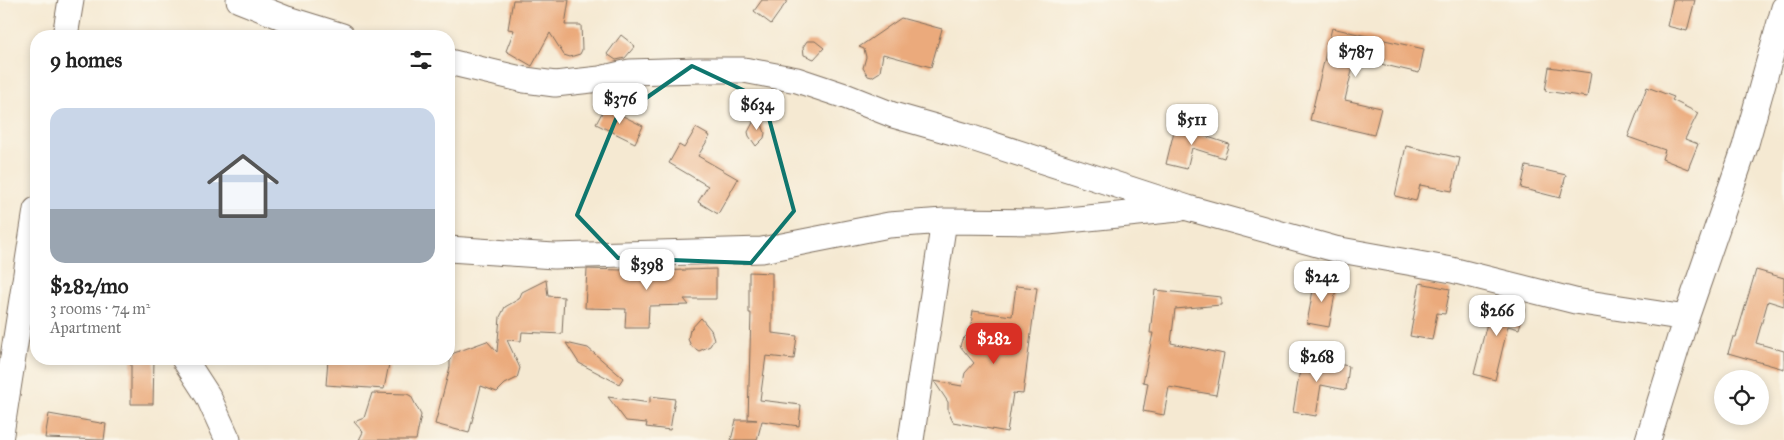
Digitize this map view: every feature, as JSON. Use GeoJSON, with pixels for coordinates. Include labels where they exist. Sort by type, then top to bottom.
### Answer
{"type":"FeatureCollection","features":[{"type":"Feature","properties":{"kind":"street"},"geometry":{"type":"LineString","coordinates":[[66,30],[71,0]]}},
{"type":"Feature","properties":{"kind":"street"},"geometry":{"type":"LineString","coordinates":[[239,0],[287,19],[323,30]]}},
{"type":"Feature","properties":{"kind":"street"},"geometry":{"type":"LineString","coordinates":[[1648,440],[1686,318],[1745,147],[1784,8]]}},
{"type":"Feature","properties":{"kind":"street"},"geometry":{"type":"LineString","coordinates":[[455,63],[525,80],[555,84],[600,79],[630,72],[700,70],[744,70],[797,80],[846,96],[892,116],[962,135],[1188,208],[1335,249],[1452,270],[1575,301],[1686,318]]}},
{"type":"Feature","properties":{"kind":"street"},"geometry":{"type":"LineString","coordinates":[[455,249],[554,256],[762,250],[889,225],[944,221],[1048,222],[1188,208]]}},
{"type":"Feature","properties":{"kind":"street"},"geometry":{"type":"LineString","coordinates":[[911,440],[944,221]]}},
{"type":"Feature","properties":{"kind":"street"},"geometry":{"type":"LineString","coordinates":[[0,440],[30,259]]}},
{"type":"Feature","properties":{"kind":"street"},"geometry":{"type":"LineString","coordinates":[[188,365],[208,396],[228,440]]}},
{"type":"Feature","properties":{"kind":"highlighted area"},"geometry":{"type":"Polygon","coordinates":[[[692,66],[764,100],[794,211],[751,263],[618,258],[577,215],[616,119],[692,66]]]}},
{"type":"Feature","properties":{"kind":"building"},"geometry":{"type":"Polygon","coordinates":[[[513,0],[569,0],[565,25],[581,25],[582,50],[580,54],[570,57],[564,55],[550,33],[532,66],[506,51],[514,30],[508,29],[513,0]]]}},
{"type":"Feature","properties":{"kind":"building"},"geometry":{"type":"Polygon","coordinates":[[[762,0],[788,0],[771,24],[754,11],[762,0]]]}},
{"type":"Feature","properties":{"kind":"building"},"geometry":{"type":"Polygon","coordinates":[[[1673,0],[1695,0],[1687,31],[1667,26],[1673,0]]]}},
{"type":"Feature","properties":{"kind":"building"},"geometry":{"type":"Polygon","coordinates":[[[901,18],[942,29],[931,67],[883,54],[880,72],[872,77],[868,76],[863,68],[866,57],[864,49],[859,47],[901,18]]]}},
{"type":"Feature","properties":{"kind":"building"},"geometry":{"type":"Polygon","coordinates":[[[1332,28],[1424,49],[1419,73],[1355,58],[1345,100],[1381,108],[1374,135],[1310,120],[1332,28]]]}},
{"type":"Feature","properties":{"kind":"building"},"geometry":{"type":"Polygon","coordinates":[[[621,35],[635,46],[625,58],[616,60],[607,54],[621,35]]]}},
{"type":"Feature","properties":{"kind":"building"},"geometry":{"type":"Polygon","coordinates":[[[807,41],[815,41],[824,48],[814,59],[804,55],[803,47],[807,41]]]}},
{"type":"Feature","properties":{"kind":"building"},"geometry":{"type":"Polygon","coordinates":[[[1549,67],[1591,73],[1587,97],[1545,91],[1549,67]]]}},
{"type":"Feature","properties":{"kind":"building"},"geometry":{"type":"Polygon","coordinates":[[[1647,87],[1674,97],[1672,100],[1698,113],[1685,139],[1698,144],[1688,169],[1662,159],[1665,150],[1628,137],[1647,87]]]}},
{"type":"Feature","properties":{"kind":"building"},"geometry":{"type":"Polygon","coordinates":[[[605,107],[643,126],[635,143],[596,124],[605,107]]]}},
{"type":"Feature","properties":{"kind":"building"},"geometry":{"type":"Polygon","coordinates":[[[758,113],[765,133],[764,138],[756,146],[748,132],[758,113]]]}},
{"type":"Feature","properties":{"kind":"building"},"geometry":{"type":"Polygon","coordinates":[[[1176,123],[1197,128],[1196,133],[1229,144],[1224,158],[1192,148],[1187,169],[1166,164],[1176,123]]]}},
{"type":"Feature","properties":{"kind":"building"},"geometry":{"type":"Polygon","coordinates":[[[696,128],[710,136],[698,156],[738,179],[718,214],[698,202],[708,186],[669,163],[679,145],[684,148],[696,128]]]}},
{"type":"Feature","properties":{"kind":"building"},"geometry":{"type":"Polygon","coordinates":[[[1406,146],[1460,158],[1452,191],[1420,185],[1416,201],[1395,196],[1406,146]]]}},
{"type":"Feature","properties":{"kind":"building"},"geometry":{"type":"Polygon","coordinates":[[[1526,166],[1566,175],[1560,198],[1521,188],[1526,166]]]}},
{"type":"Feature","properties":{"kind":"building"},"geometry":{"type":"Polygon","coordinates":[[[587,269],[656,271],[716,269],[716,299],[684,299],[689,305],[649,306],[648,328],[625,328],[626,309],[585,308],[587,269]]]}},
{"type":"Feature","properties":{"kind":"building"},"geometry":{"type":"Polygon","coordinates":[[[1756,270],[1784,278],[1784,306],[1768,301],[1756,343],[1784,351],[1784,369],[1728,353],[1733,337],[1736,337],[1756,270]]]}},
{"type":"Feature","properties":{"kind":"building"},"geometry":{"type":"Polygon","coordinates":[[[749,272],[772,273],[772,333],[797,336],[794,359],[766,356],[760,400],[801,405],[799,426],[762,421],[757,440],[731,440],[736,420],[757,420],[748,419],[751,313],[749,313],[749,272]]]}},
{"type":"Feature","properties":{"kind":"building"},"geometry":{"type":"Polygon","coordinates":[[[1315,279],[1337,283],[1329,327],[1307,323],[1315,279]]]}},
{"type":"Feature","properties":{"kind":"building"},"geometry":{"type":"Polygon","coordinates":[[[546,280],[548,296],[564,297],[562,334],[522,332],[521,341],[507,340],[520,368],[517,378],[505,384],[497,392],[481,386],[469,433],[435,424],[450,365],[455,365],[455,353],[487,341],[497,352],[500,317],[505,307],[519,299],[522,292],[546,280]]]}},
{"type":"Feature","properties":{"kind":"building"},"geometry":{"type":"Polygon","coordinates":[[[1420,283],[1450,289],[1445,314],[1437,313],[1432,340],[1410,336],[1420,283]]]}},
{"type":"Feature","properties":{"kind":"building"},"geometry":{"type":"Polygon","coordinates":[[[1016,286],[1037,288],[1023,394],[1013,393],[1007,432],[953,422],[948,411],[948,402],[934,381],[962,386],[965,373],[974,363],[960,346],[962,340],[970,332],[973,311],[1012,316],[1016,286]]]}},
{"type":"Feature","properties":{"kind":"building"},"geometry":{"type":"Polygon","coordinates":[[[1155,290],[1221,297],[1221,305],[1175,309],[1171,343],[1224,354],[1216,395],[1169,387],[1164,415],[1143,411],[1148,383],[1143,382],[1153,333],[1150,333],[1155,290]]]}},
{"type":"Feature","properties":{"kind":"building"},"geometry":{"type":"Polygon","coordinates":[[[1493,300],[1525,308],[1519,329],[1508,326],[1495,380],[1474,374],[1493,300]]]}},
{"type":"Feature","properties":{"kind":"building"},"geometry":{"type":"Polygon","coordinates":[[[701,318],[711,330],[714,339],[710,346],[699,351],[691,346],[688,339],[690,330],[701,318]]]}},
{"type":"Feature","properties":{"kind":"building"},"geometry":{"type":"Polygon","coordinates":[[[566,343],[588,348],[623,378],[619,384],[579,363],[566,343]]]}},
{"type":"Feature","properties":{"kind":"building"},"geometry":{"type":"Polygon","coordinates":[[[1302,358],[1349,366],[1346,390],[1321,385],[1316,416],[1293,412],[1302,358]]]}},
{"type":"Feature","properties":{"kind":"building"},"geometry":{"type":"Polygon","coordinates":[[[131,365],[154,365],[153,404],[131,404],[131,365]]]}},
{"type":"Feature","properties":{"kind":"building"},"geometry":{"type":"Polygon","coordinates":[[[328,365],[389,365],[384,389],[326,385],[328,365]]]}},
{"type":"Feature","properties":{"kind":"building"},"geometry":{"type":"Polygon","coordinates":[[[372,393],[407,394],[411,396],[421,415],[416,440],[359,440],[363,432],[354,422],[364,418],[372,393]]]}},
{"type":"Feature","properties":{"kind":"building"},"geometry":{"type":"Polygon","coordinates":[[[650,396],[675,399],[670,430],[646,427],[647,423],[626,421],[608,397],[650,403],[650,396]]]}},
{"type":"Feature","properties":{"kind":"building"},"geometry":{"type":"Polygon","coordinates":[[[49,414],[106,424],[104,440],[45,438],[49,414]]]}}]}
